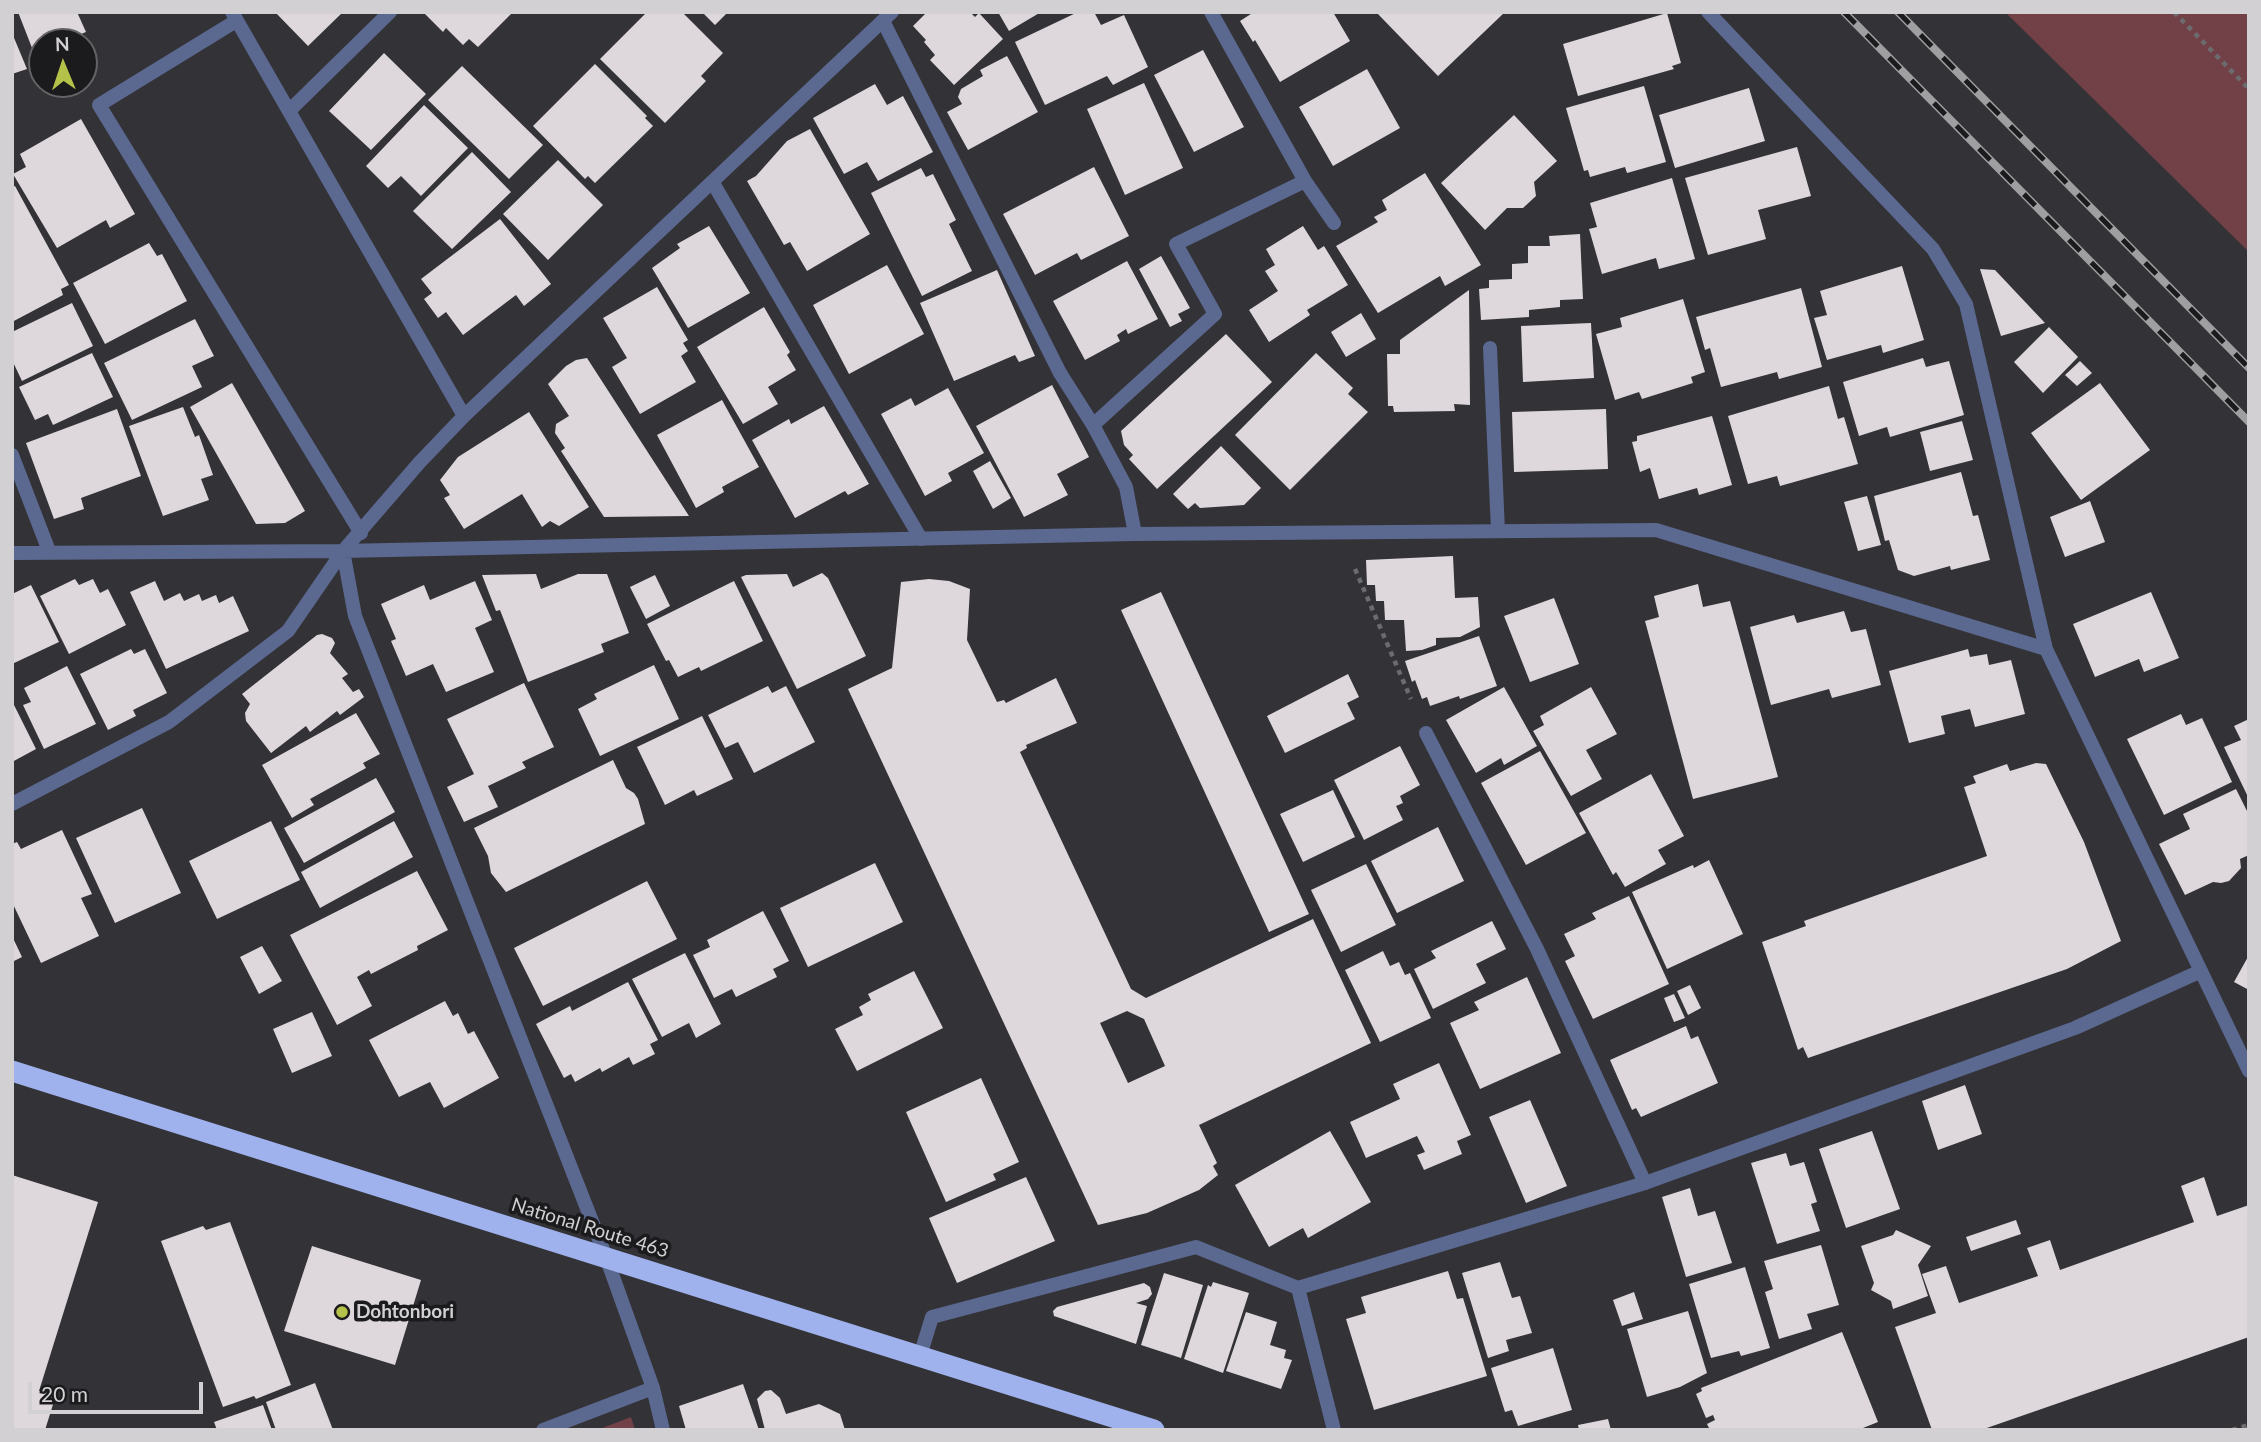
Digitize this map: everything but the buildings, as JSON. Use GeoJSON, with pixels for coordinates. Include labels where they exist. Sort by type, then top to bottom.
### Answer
{"type":"FeatureCollection","features":[{"type":"Feature","properties":{"kind":"highway","name":"National Route 463"},"geometry":{"type":"LineString","coordinates":[[12,1071],[1154,1430]]}},
{"type":"Feature","properties":{"kind":"street"},"geometry":{"type":"LineString","coordinates":[[289,111],[390,12]]}},
{"type":"Feature","properties":{"kind":"street"},"geometry":{"type":"LineString","coordinates":[[1211,12],[1305,181],[1334,223]]}},
{"type":"Feature","properties":{"kind":"street"},"geometry":{"type":"LineString","coordinates":[[1709,12],[1933,249],[1966,304],[2046,649],[2249,1071]]}},
{"type":"Feature","properties":{"kind":"street"},"geometry":{"type":"LineString","coordinates":[[361,533],[99,105],[234,16],[464,416]]}},
{"type":"Feature","properties":{"kind":"street"},"geometry":{"type":"LineString","coordinates":[[12,804],[169,722],[288,632],[343,551],[419,463],[464,416],[887,17],[1060,373],[1093,425],[1126,487],[1135,534]]}},
{"type":"Feature","properties":{"kind":"street"},"geometry":{"type":"LineString","coordinates":[[1093,425],[1215,314],[1176,244],[1305,181]]}},
{"type":"Feature","properties":{"kind":"street"},"geometry":{"type":"LineString","coordinates":[[713,183],[921,538]]}},
{"type":"Feature","properties":{"kind":"street"},"geometry":{"type":"LineString","coordinates":[[1489,348],[1498,531]]}},
{"type":"Feature","properties":{"kind":"street"},"geometry":{"type":"LineString","coordinates":[[12,455],[49,551]]}},
{"type":"Feature","properties":{"kind":"street"},"geometry":{"type":"LineString","coordinates":[[12,553],[343,551],[1135,534],[1656,530],[2046,649]]}},
{"type":"Feature","properties":{"kind":"street"},"geometry":{"type":"LineString","coordinates":[[343,551],[355,615],[606,1257],[653,1388],[663,1430]]}},
{"type":"Feature","properties":{"kind":"street"},"geometry":{"type":"LineString","coordinates":[[1426,733],[1537,949],[1645,1183]]}},
{"type":"Feature","properties":{"kind":"street"},"geometry":{"type":"LineString","coordinates":[[920,1356],[932,1317],[1196,1247],[1298,1288],[1645,1183],[2075,1028],[2201,971]]}},
{"type":"Feature","properties":{"kind":"street"},"geometry":{"type":"LineString","coordinates":[[1298,1288],[1334,1430]]}},
{"type":"Feature","properties":{"kind":"street"},"geometry":{"type":"LineString","coordinates":[[543,1430],[653,1388]]}},
{"type":"Feature","properties":{"kind":"path"},"geometry":{"type":"LineString","coordinates":[[2174,12],[2249,89]]}},
{"type":"Feature","properties":{"kind":"path"},"geometry":{"type":"LineString","coordinates":[[1339,533],[1426,733]]}},
{"type":"Feature","properties":{"kind":"path"},"geometry":{"type":"LineString","coordinates":[[2232,1430],[2249,1425]]}},
{"type":"Feature","properties":{"kind":"shaded area"},"geometry":{"type":"Polygon","coordinates":[[[2005,12],[2249,12],[2249,252],[2005,12]]]}},
{"type":"Feature","properties":{"kind":"shaded area"},"geometry":{"type":"Polygon","coordinates":[[[631,1417],[635,1430],[597,1430],[631,1417]]]}},
{"type":"Feature","properties":{"kind":"railway"},"geometry":{"type":"LineString","coordinates":[[1844,12],[2249,422]]}},
{"type":"Feature","properties":{"kind":"railway"},"geometry":{"type":"LineString","coordinates":[[1898,12],[2249,368]]}},
{"type":"Feature","properties":{"kind":"place","name":"Dohtonbori"},"geometry":{"type":"Point","coordinates":[342,1312]}}]}
